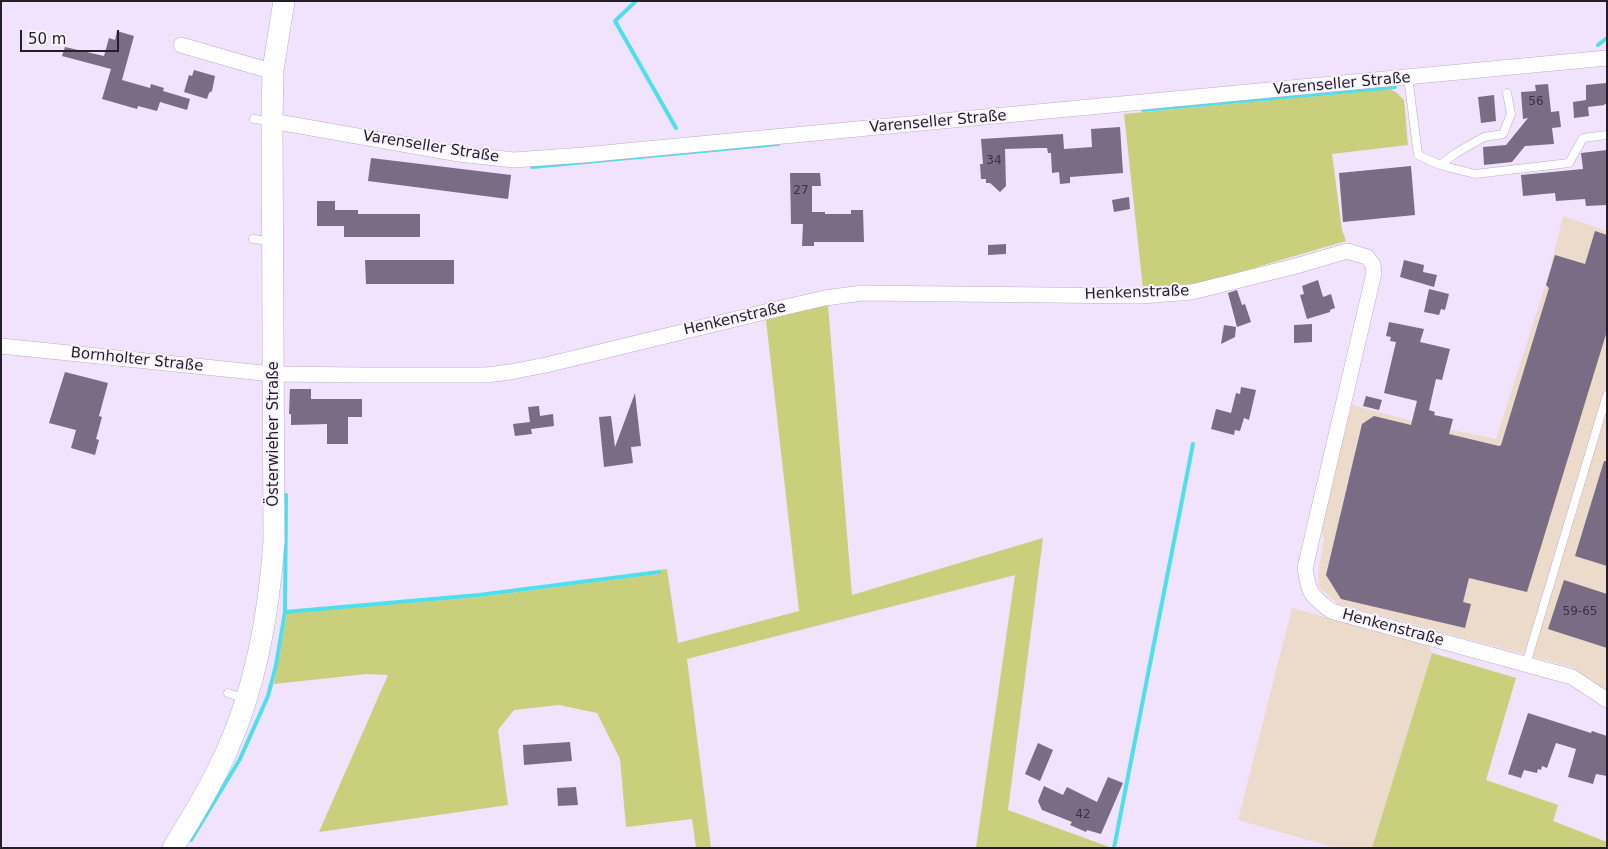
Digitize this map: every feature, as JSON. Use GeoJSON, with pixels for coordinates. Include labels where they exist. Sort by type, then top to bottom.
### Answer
{"type":"FeatureCollection","features":[{"type":"Feature","properties":{"kind":"street","name":"Österwieher Straße"},"geometry":{"type":"LineString","coordinates":[[173,848],[196,811],[221,763],[241,716],[237,696],[266,622],[271,590],[274,541],[274,374],[262,240],[263,120],[284,1]]}},
{"type":"Feature","properties":{"kind":"street"},"geometry":{"type":"LineString","coordinates":[[182,45],[273,70]]}},
{"type":"Feature","properties":{"kind":"street","name":"Varenseller Straße"},"geometry":{"type":"LineString","coordinates":[[263,120],[459,154],[514,160],[1607,58]]}},
{"type":"Feature","properties":{"kind":"street","name":"Henkenstraße"},"geometry":{"type":"LineString","coordinates":[[274,374],[361,376],[486,375],[510,372],[825,298],[862,293],[1141,296],[1207,289],[1347,251],[1358,253],[1367,257],[1373,265],[1374,273],[1305,568],[1307,583],[1312,596],[1331,611],[1572,677],[1607,700]]}},
{"type":"Feature","properties":{"kind":"street","name":"Bornholter Straße"},"geometry":{"type":"LineString","coordinates":[[1,346],[274,374]]}},
{"type":"Feature","properties":{"kind":"lane"},"geometry":{"type":"LineString","coordinates":[[1408,77],[1418,155],[1440,165],[1474,174],[1569,163],[1583,138],[1607,135]]}},
{"type":"Feature","properties":{"kind":"lane"},"geometry":{"type":"LineString","coordinates":[[1440,165],[1456,153],[1484,137],[1503,134],[1511,114],[1507,93]]}},
{"type":"Feature","properties":{"kind":"lane"},"geometry":{"type":"LineString","coordinates":[[1526,664],[1607,394]]}},
{"type":"Feature","properties":{"kind":"shaded area"},"geometry":{"type":"Polygon","coordinates":[[[1563,216],[1607,231],[1607,693],[1571,667],[1338,604],[1319,587],[1318,573],[1324,539],[1321,527],[1352,405],[1428,425],[1496,439],[1548,277],[1563,216]]]}},
{"type":"Feature","properties":{"kind":"shaded area"},"geometry":{"type":"Polygon","coordinates":[[[1292,608],[1429,646],[1432,653],[1372,848],[1336,848],[1238,820],[1292,608]]]}},
{"type":"Feature","properties":{"kind":"green space"},"geometry":{"type":"Polygon","coordinates":[[[1390,89],[1404,100],[1408,145],[1332,154],[1342,230],[1346,241],[1206,282],[1143,289],[1124,114],[1390,89]]]}},
{"type":"Feature","properties":{"kind":"green space"},"geometry":{"type":"Polygon","coordinates":[[[828,305],[852,595],[1043,538],[1008,810],[1112,848],[976,848],[1015,575],[687,659],[711,848],[696,848],[692,819],[626,827],[620,759],[597,713],[559,705],[514,710],[498,730],[508,805],[319,832],[388,675],[366,674],[274,684],[287,613],[480,597],[658,574],[658,570],[667,569],[678,643],[799,611],[766,320],[828,305]]]}},
{"type":"Feature","properties":{"kind":"green space"},"geometry":{"type":"Polygon","coordinates":[[[1432,653],[1516,678],[1486,780],[1558,805],[1553,821],[1607,842],[1607,848],[1372,848],[1432,653]]]}},
{"type":"Feature","properties":{"kind":"building"},"geometry":{"type":"Polygon","coordinates":[[[117,31],[134,36],[122,80],[150,88],[151,84],[164,88],[163,91],[190,99],[187,110],[160,102],[157,111],[138,106],[137,109],[102,99],[111,69],[62,56],[65,47],[104,56],[109,38],[115,40],[117,31]]]}},
{"type":"Feature","properties":{"kind":"building"},"geometry":{"type":"Polygon","coordinates":[[[194,70],[215,76],[212,91],[207,99],[184,92],[189,75],[192,76],[194,70]]]}},
{"type":"Feature","properties":{"kind":"building"},"geometry":{"type":"Polygon","coordinates":[[[1607,83],[1607,104],[1588,107],[1589,116],[1574,118],[1573,102],[1586,100],[1586,85],[1607,83]]]}},
{"type":"Feature","properties":{"kind":"building"},"geometry":{"type":"Polygon","coordinates":[[[1548,84],[1551,112],[1559,111],[1561,127],[1552,128],[1554,144],[1525,146],[1512,162],[1484,165],[1483,147],[1506,145],[1528,118],[1523,119],[1521,92],[1536,91],[1535,85],[1548,84]]]}},
{"type":"Feature","properties":{"kind":"building"},"geometry":{"type":"Polygon","coordinates":[[[1494,95],[1496,121],[1481,123],[1478,97],[1494,95]]]}},
{"type":"Feature","properties":{"kind":"building"},"geometry":{"type":"Polygon","coordinates":[[[1120,127],[1123,173],[1070,177],[1070,183],[1060,184],[1059,172],[1052,173],[1051,153],[1048,153],[1047,148],[1005,149],[1006,186],[1000,192],[990,183],[986,183],[986,179],[981,179],[980,164],[983,164],[981,139],[1063,134],[1064,149],[1092,147],[1091,129],[1120,127]]]}},
{"type":"Feature","properties":{"kind":"building"},"geometry":{"type":"Polygon","coordinates":[[[1607,150],[1607,205],[1586,206],[1585,199],[1556,201],[1555,193],[1523,196],[1521,175],[1583,169],[1581,153],[1607,150]]]}},
{"type":"Feature","properties":{"kind":"building"},"geometry":{"type":"Polygon","coordinates":[[[371,158],[511,175],[508,199],[368,181],[371,158]]]}},
{"type":"Feature","properties":{"kind":"building"},"geometry":{"type":"Polygon","coordinates":[[[1411,166],[1415,215],[1343,222],[1339,173],[1411,166]]]}},
{"type":"Feature","properties":{"kind":"building"},"geometry":{"type":"Polygon","coordinates":[[[790,173],[820,173],[821,186],[812,186],[812,212],[851,214],[851,210],[863,210],[864,242],[814,242],[814,246],[802,246],[803,224],[791,224],[790,173]]]}},
{"type":"Feature","properties":{"kind":"building"},"geometry":{"type":"Polygon","coordinates":[[[1129,197],[1130,209],[1114,212],[1112,200],[1129,197]]]}},
{"type":"Feature","properties":{"kind":"building"},"geometry":{"type":"Polygon","coordinates":[[[317,201],[335,201],[335,210],[358,210],[358,214],[420,214],[420,237],[344,237],[344,226],[317,226],[317,201]]]}},
{"type":"Feature","properties":{"kind":"building"},"geometry":{"type":"Polygon","coordinates":[[[1595,231],[1607,235],[1607,331],[1527,592],[1469,578],[1463,602],[1471,604],[1465,628],[1341,599],[1326,575],[1362,424],[1374,416],[1411,425],[1417,401],[1384,393],[1396,342],[1390,341],[1391,337],[1386,336],[1389,322],[1424,329],[1420,342],[1450,349],[1442,380],[1436,379],[1429,410],[1435,412],[1434,415],[1453,419],[1449,434],[1499,446],[1501,445],[1549,288],[1546,285],[1555,255],[1585,264],[1595,231]]]}},
{"type":"Feature","properties":{"kind":"building"},"geometry":{"type":"Polygon","coordinates":[[[1006,244],[1006,254],[988,255],[988,245],[1006,244]]]}},
{"type":"Feature","properties":{"kind":"building"},"geometry":{"type":"Polygon","coordinates":[[[365,260],[454,260],[454,284],[366,284],[365,260]]]}},
{"type":"Feature","properties":{"kind":"building"},"geometry":{"type":"Polygon","coordinates":[[[1404,260],[1424,265],[1423,272],[1437,275],[1434,287],[1400,277],[1404,260]]]}},
{"type":"Feature","properties":{"kind":"building"},"geometry":{"type":"Polygon","coordinates":[[[1318,280],[1323,297],[1331,294],[1335,308],[1330,310],[1330,312],[1307,319],[1300,295],[1304,294],[1302,286],[1318,280]]]}},
{"type":"Feature","properties":{"kind":"building"},"geometry":{"type":"Polygon","coordinates":[[[1429,289],[1449,294],[1445,310],[1441,309],[1439,315],[1424,312],[1429,289]]]}},
{"type":"Feature","properties":{"kind":"building"},"geometry":{"type":"Polygon","coordinates":[[[1237,290],[1242,305],[1245,304],[1251,322],[1237,327],[1228,293],[1237,290]]]}},
{"type":"Feature","properties":{"kind":"building"},"geometry":{"type":"Polygon","coordinates":[[[1312,324],[1312,342],[1294,343],[1294,325],[1312,324]]]}},
{"type":"Feature","properties":{"kind":"building"},"geometry":{"type":"Polygon","coordinates":[[[1224,325],[1236,327],[1235,337],[1221,344],[1224,325]]]}},
{"type":"Feature","properties":{"kind":"building"},"geometry":{"type":"Polygon","coordinates":[[[65,372],[108,383],[99,416],[102,417],[96,439],[99,440],[95,455],[71,448],[76,430],[49,423],[65,372]]]}},
{"type":"Feature","properties":{"kind":"building"},"geometry":{"type":"Polygon","coordinates":[[[1241,387],[1256,390],[1249,420],[1244,418],[1240,431],[1235,430],[1234,435],[1211,429],[1216,409],[1231,413],[1236,393],[1240,394],[1241,387]]]}},
{"type":"Feature","properties":{"kind":"building"},"geometry":{"type":"Polygon","coordinates":[[[290,389],[311,389],[311,399],[362,399],[362,417],[348,417],[348,444],[327,444],[327,424],[291,425],[291,414],[289,414],[290,389]]]}},
{"type":"Feature","properties":{"kind":"building"},"geometry":{"type":"Polygon","coordinates":[[[635,393],[641,446],[631,447],[633,463],[604,467],[599,417],[611,416],[615,447],[635,393]]]}},
{"type":"Feature","properties":{"kind":"building"},"geometry":{"type":"Polygon","coordinates":[[[1366,396],[1382,400],[1379,410],[1363,406],[1366,396]]]}},
{"type":"Feature","properties":{"kind":"building"},"geometry":{"type":"Polygon","coordinates":[[[539,406],[540,416],[553,414],[554,426],[531,429],[532,434],[515,436],[513,424],[530,422],[528,407],[539,406]]]}},
{"type":"Feature","properties":{"kind":"building"},"geometry":{"type":"Polygon","coordinates":[[[1604,461],[1607,461],[1607,566],[1575,556],[1604,461]]]}},
{"type":"Feature","properties":{"kind":"building"},"geometry":{"type":"Polygon","coordinates":[[[1564,580],[1607,594],[1607,648],[1548,629],[1564,580]]]}},
{"type":"Feature","properties":{"kind":"building"},"geometry":{"type":"Polygon","coordinates":[[[1528,713],[1591,733],[1592,731],[1607,736],[1607,776],[1596,774],[1593,784],[1568,777],[1576,749],[1556,743],[1547,768],[1542,766],[1541,770],[1538,769],[1537,773],[1524,770],[1521,778],[1508,774],[1528,713]]]}},
{"type":"Feature","properties":{"kind":"building"},"geometry":{"type":"Polygon","coordinates":[[[570,742],[572,761],[524,765],[523,745],[570,742]]]}},
{"type":"Feature","properties":{"kind":"building"},"geometry":{"type":"Polygon","coordinates":[[[1038,743],[1053,750],[1040,781],[1025,774],[1038,743]]]}},
{"type":"Feature","properties":{"kind":"building"},"geometry":{"type":"Polygon","coordinates":[[[1108,777],[1123,783],[1101,834],[1087,830],[1086,832],[1070,825],[1072,822],[1042,810],[1038,801],[1044,786],[1063,795],[1067,787],[1097,802],[1108,777]]]}},
{"type":"Feature","properties":{"kind":"building"},"geometry":{"type":"Polygon","coordinates":[[[576,787],[578,805],[558,806],[557,788],[576,787]]]}},
{"type":"Feature","properties":{"kind":"waterway"},"geometry":{"type":"LineString","coordinates":[[636,1],[615,21],[676,128]]}},
{"type":"Feature","properties":{"kind":"waterway"},"geometry":{"type":"LineString","coordinates":[[1598,45],[1607,38]]}},
{"type":"Feature","properties":{"kind":"waterway"},"geometry":{"type":"LineString","coordinates":[[1143,110],[1395,87]]}},
{"type":"Feature","properties":{"kind":"waterway"},"geometry":{"type":"LineString","coordinates":[[532,167],[778,144]]}},
{"type":"Feature","properties":{"kind":"waterway"},"geometry":{"type":"LineString","coordinates":[[1114,848],[1193,444]]}},
{"type":"Feature","properties":{"kind":"waterway"},"geometry":{"type":"LineString","coordinates":[[191,840],[240,759],[268,696],[276,665],[285,612],[286,495]]}},
{"type":"Feature","properties":{"kind":"waterway"},"geometry":{"type":"LineString","coordinates":[[285,612],[479,595],[659,572]]}}]}
